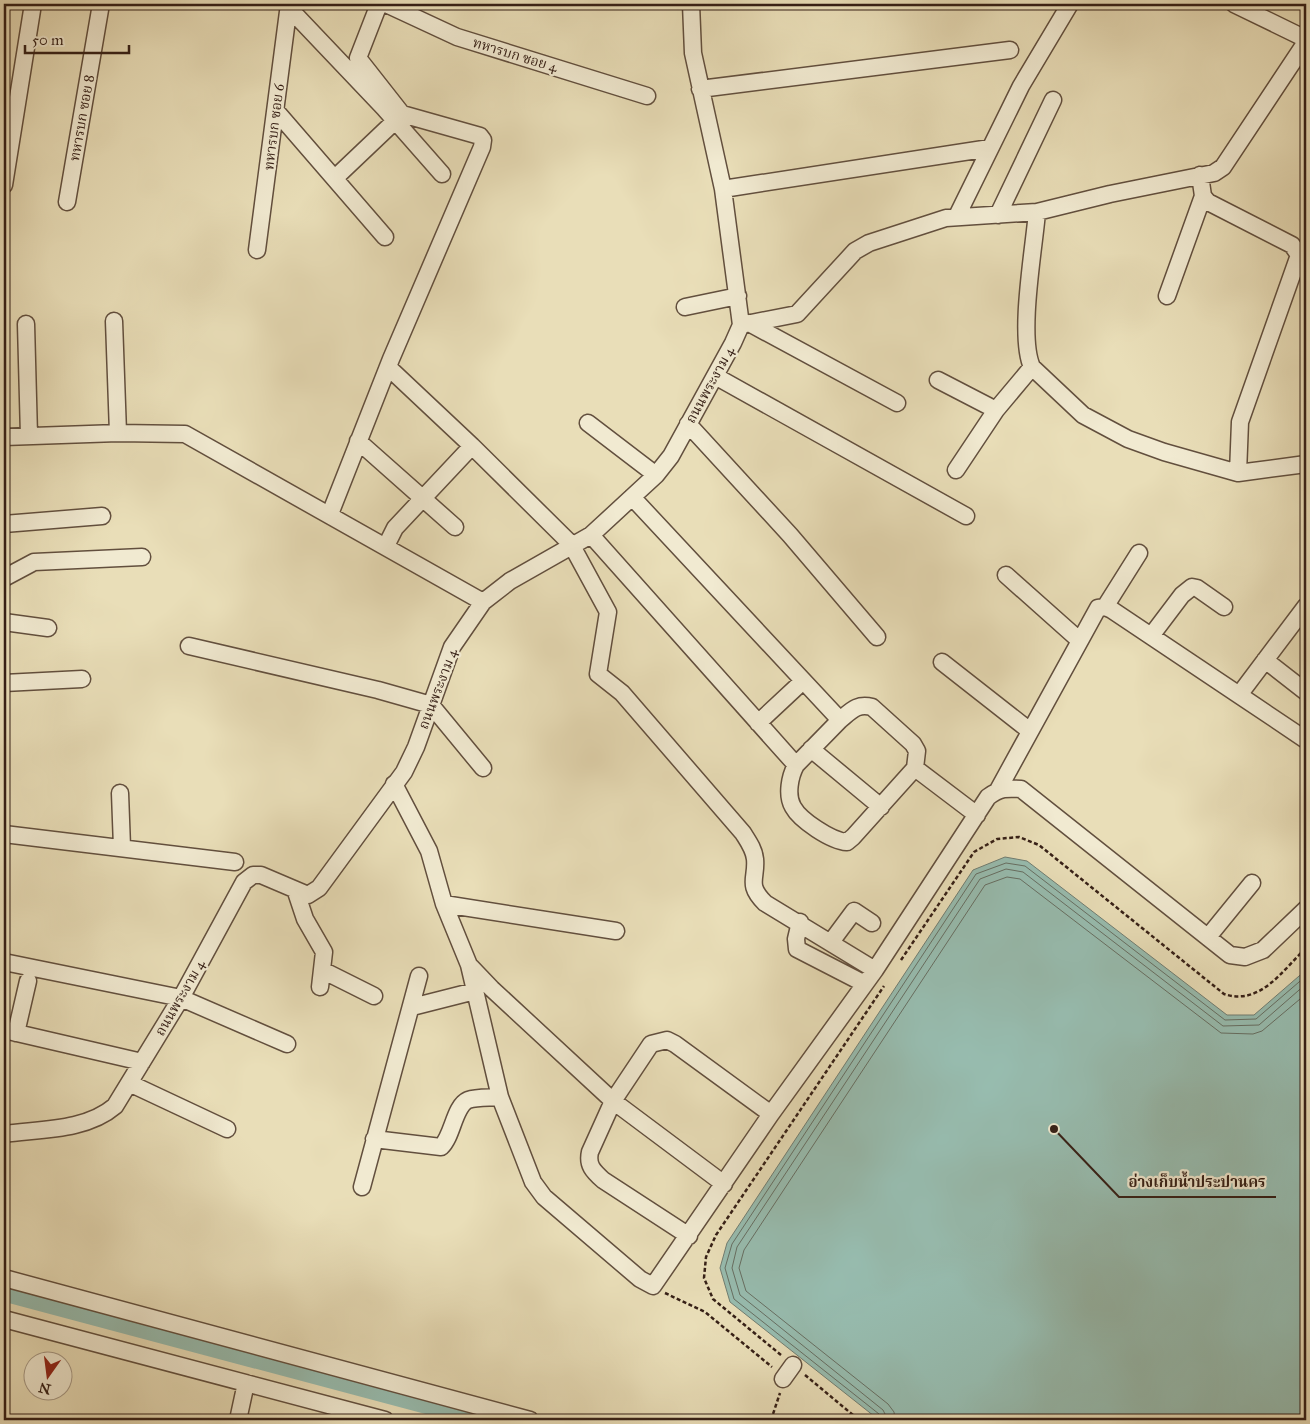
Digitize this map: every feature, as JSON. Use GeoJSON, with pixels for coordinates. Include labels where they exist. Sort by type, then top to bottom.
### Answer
{"type":"FeatureCollection","features":[{"type":"Feature","properties":{"kind":"street"},"geometry":{"type":"LineString","coordinates":[[4,185],[33,4]]}},
{"type":"Feature","properties":{"kind":"street","name":"ทหารบก ซอย 8"},"geometry":{"type":"LineString","coordinates":[[68,202],[101,4]]}},
{"type":"Feature","properties":{"kind":"street"},"geometry":{"type":"LineString","coordinates":[[330,514],[388,368],[471,176],[483,140],[480,136],[402,114],[358,58],[379,4]]}},
{"type":"Feature","properties":{"kind":"street","name":"ทหารบก ซอย 4"},"geometry":{"type":"LineString","coordinates":[[386,4],[457,37],[647,96]]}},
{"type":"Feature","properties":{"kind":"street"},"geometry":{"type":"LineString","coordinates":[[690,4],[693,53],[722,189],[738,296],[745,324],[897,403]]}},
{"type":"Feature","properties":{"kind":"street"},"geometry":{"type":"LineString","coordinates":[[957,216],[1021,86],[1070,4]]}},
{"type":"Feature","properties":{"kind":"street"},"geometry":{"type":"LineString","coordinates":[[745,324],[797,314],[855,251],[869,243],[957,216],[1038,212],[1110,194],[1214,173],[1223,167],[1305,45],[1234,4]]}},
{"type":"Feature","properties":{"kind":"street"},"geometry":{"type":"LineString","coordinates":[[289,5],[442,174]]}},
{"type":"Feature","properties":{"kind":"street","name":"ทหารบก ซอย 6"},"geometry":{"type":"LineString","coordinates":[[257,250],[289,5]]}},
{"type":"Feature","properties":{"kind":"street"},"geometry":{"type":"LineString","coordinates":[[700,89],[1010,50]]}},
{"type":"Feature","properties":{"kind":"street"},"geometry":{"type":"LineString","coordinates":[[998,215],[1053,100]]}},
{"type":"Feature","properties":{"kind":"street"},"geometry":{"type":"LineString","coordinates":[[276,111],[385,237]]}},
{"type":"Feature","properties":{"kind":"street"},"geometry":{"type":"LineString","coordinates":[[335,178],[395,121]]}},
{"type":"Feature","properties":{"kind":"street"},"geometry":{"type":"LineString","coordinates":[[722,189],[990,148]]}},
{"type":"Feature","properties":{"kind":"street"},"geometry":{"type":"LineString","coordinates":[[1167,296],[1203,196],[1200,175]]}},
{"type":"Feature","properties":{"kind":"street"},"geometry":{"type":"LineString","coordinates":[[1203,196],[1208,202],[1292,245],[1299,255],[1240,422],[1238,474]]}},
{"type":"Feature","properties":{"kind":"street"},"geometry":{"type":"LineString","coordinates":[[1038,212],[1026,332],[1028,358],[1032,367],[1083,415],[1128,439],[1238,474],[1306,464]]}},
{"type":"Feature","properties":{"kind":"street"},"geometry":{"type":"LineString","coordinates":[[685,307],[738,296]]}},
{"type":"Feature","properties":{"kind":"street"},"geometry":{"type":"LineString","coordinates":[[114,322],[118,433]]}},
{"type":"Feature","properties":{"kind":"street"},"geometry":{"type":"LineString","coordinates":[[26,324],[29,436]]}},
{"type":"Feature","properties":{"kind":"street","name":"ถนนพระงาม 4"},"geometry":{"type":"LineString","coordinates":[[4,1134],[88,1123],[104,1116],[115,1106],[181,998],[244,882],[253,875],[260,875],[296,892],[308,895],[319,888],[404,772],[452,647],[483,602],[510,581],[571,544],[591,535],[656,475],[671,456],[745,324]]}},
{"type":"Feature","properties":{"kind":"street"},"geometry":{"type":"LineString","coordinates":[[956,470],[996,410],[1032,367]]}},
{"type":"Feature","properties":{"kind":"street"},"geometry":{"type":"LineString","coordinates":[[388,368],[472,446],[571,544],[608,612],[598,674],[622,693],[743,833],[752,846],[755,859],[752,880],[757,895],[765,903],[800,922],[875,970]]}},
{"type":"Feature","properties":{"kind":"street"},"geometry":{"type":"LineString","coordinates":[[715,376],[966,516]]}},
{"type":"Feature","properties":{"kind":"street"},"geometry":{"type":"LineString","coordinates":[[938,380],[996,410]]}},
{"type":"Feature","properties":{"kind":"street"},"geometry":{"type":"LineString","coordinates":[[588,423],[656,475]]}},
{"type":"Feature","properties":{"kind":"street"},"geometry":{"type":"LineString","coordinates":[[688,424],[790,535],[878,636]]}},
{"type":"Feature","properties":{"kind":"street"},"geometry":{"type":"LineString","coordinates":[[4,437],[118,433],[184,434],[330,514],[483,602]]}},
{"type":"Feature","properties":{"kind":"street"},"geometry":{"type":"LineString","coordinates":[[358,441],[455,527]]}},
{"type":"Feature","properties":{"kind":"street"},"geometry":{"type":"LineString","coordinates":[[386,546],[395,528],[472,446]]}},
{"type":"Feature","properties":{"kind":"street"},"geometry":{"type":"LineString","coordinates":[[632,497],[840,720]]}},
{"type":"Feature","properties":{"kind":"street"},"geometry":{"type":"LineString","coordinates":[[4,524],[102,516]]}},
{"type":"Feature","properties":{"kind":"street"},"geometry":{"type":"LineString","coordinates":[[591,535],[796,765]]}},
{"type":"Feature","properties":{"kind":"street"},"geometry":{"type":"LineString","coordinates":[[1105,607],[1139,553]]}},
{"type":"Feature","properties":{"kind":"street"},"geometry":{"type":"LineString","coordinates":[[4,578],[34,562],[142,557]]}},
{"type":"Feature","properties":{"kind":"street"},"geometry":{"type":"LineString","coordinates":[[1006,575],[1080,640]]}},
{"type":"Feature","properties":{"kind":"street"},"geometry":{"type":"LineString","coordinates":[[1151,636],[1182,595],[1192,587],[1197,588],[1224,607]]}},
{"type":"Feature","properties":{"kind":"street"},"geometry":{"type":"LineString","coordinates":[[1239,695],[1306,606]]}},
{"type":"Feature","properties":{"kind":"street"},"geometry":{"type":"LineString","coordinates":[[998,790],[1098,608],[1105,607],[1151,636],[1306,740]]}},
{"type":"Feature","properties":{"kind":"street"},"geometry":{"type":"LineString","coordinates":[[4,622],[48,628]]}},
{"type":"Feature","properties":{"kind":"street"},"geometry":{"type":"LineString","coordinates":[[189,646],[378,690],[431,705],[483,768]]}},
{"type":"Feature","properties":{"kind":"street"},"geometry":{"type":"LineString","coordinates":[[1265,660],[1306,692]]}},
{"type":"Feature","properties":{"kind":"street"},"geometry":{"type":"LineString","coordinates":[[942,662],[1030,731]]}},
{"type":"Feature","properties":{"kind":"street"},"geometry":{"type":"LineString","coordinates":[[4,682],[82,679]]}},
{"type":"Feature","properties":{"kind":"street"},"geometry":{"type":"LineString","coordinates":[[758,723],[803,681]]}},
{"type":"Feature","properties":{"kind":"street"},"geometry":{"type":"LineString","coordinates":[[863,705],[872,707],[913,744],[918,751],[914,768],[853,838],[847,842],[832,839],[823,834],[793,807],[790,779],[796,765],[811,749],[854,708],[863,705]]}},
{"type":"Feature","properties":{"kind":"street"},"geometry":{"type":"LineString","coordinates":[[811,749],[881,807]]}},
{"type":"Feature","properties":{"kind":"street"},"geometry":{"type":"LineString","coordinates":[[914,768],[977,815]]}},
{"type":"Feature","properties":{"kind":"street"},"geometry":{"type":"LineString","coordinates":[[394,784],[429,851],[444,904],[469,965],[500,1097],[532,1182],[544,1197],[640,1279],[653,1286],[772,1114],[875,970],[988,797],[998,790],[1004,788],[1021,789],[1230,955],[1245,957],[1263,950],[1306,909]]}},
{"type":"Feature","properties":{"kind":"street"},"geometry":{"type":"LineString","coordinates":[[120,793],[122,847]]}},
{"type":"Feature","properties":{"kind":"street"},"geometry":{"type":"LineString","coordinates":[[4,834],[235,862]]}},
{"type":"Feature","properties":{"kind":"street"},"geometry":{"type":"LineString","coordinates":[[1208,937],[1252,883]]}},
{"type":"Feature","properties":{"kind":"street"},"geometry":{"type":"LineString","coordinates":[[296,892],[305,919],[324,952],[320,987]]}},
{"type":"Feature","properties":{"kind":"street"},"geometry":{"type":"LineString","coordinates":[[444,904],[616,931]]}},
{"type":"Feature","properties":{"kind":"street"},"geometry":{"type":"LineString","coordinates":[[831,942],[854,911],[872,923]]}},
{"type":"Feature","properties":{"kind":"street"},"geometry":{"type":"LineString","coordinates":[[800,922],[796,939],[797,949],[865,984]]}},
{"type":"Feature","properties":{"kind":"street"},"geometry":{"type":"LineString","coordinates":[[4,962],[181,998],[287,1044]]}},
{"type":"Feature","properties":{"kind":"street"},"geometry":{"type":"LineString","coordinates":[[469,965],[492,989],[613,1101],[724,1184]]}},
{"type":"Feature","properties":{"kind":"street"},"geometry":{"type":"LineString","coordinates":[[322,970],[374,996]]}},
{"type":"Feature","properties":{"kind":"street"},"geometry":{"type":"LineString","coordinates":[[362,1187],[419,976]]}},
{"type":"Feature","properties":{"kind":"street"},"geometry":{"type":"LineString","coordinates":[[28,981],[10,1032],[142,1062]]}},
{"type":"Feature","properties":{"kind":"street"},"geometry":{"type":"LineString","coordinates":[[412,1007],[475,991]]}},
{"type":"Feature","properties":{"kind":"street"},"geometry":{"type":"LineString","coordinates":[[689,1236],[603,1180],[592,1170],[588,1160],[613,1101],[651,1044],[667,1040],[772,1114]]}},
{"type":"Feature","properties":{"kind":"street"},"geometry":{"type":"LineString","coordinates":[[129,1083],[227,1129]]}},
{"type":"Feature","properties":{"kind":"street"},"geometry":{"type":"LineString","coordinates":[[374,1139],[441,1147],[446,1142],[462,1104],[469,1100],[500,1097]]}},
{"type":"Feature","properties":{"kind":"street"},"geometry":{"type":"LineString","coordinates":[[4,1278],[530,1420]]}},
{"type":"Feature","properties":{"kind":"street"},"geometry":{"type":"LineString","coordinates":[[4,1318],[368,1418],[385,1420]]}},
{"type":"Feature","properties":{"kind":"street"},"geometry":{"type":"LineString","coordinates":[[783,1379],[793,1365]]}},
{"type":"Feature","properties":{"kind":"street"},"geometry":{"type":"LineString","coordinates":[[238,1420],[246,1383]]}},
{"type":"Feature","properties":{"kind":"path"},"geometry":{"type":"LineString","coordinates":[[897,966],[974,852],[997,839],[1018,837],[1038,845],[1224,994],[1238,998],[1260,993],[1306,948]]}},
{"type":"Feature","properties":{"kind":"path"},"geometry":{"type":"LineString","coordinates":[[859,1420],[713,1298],[704,1278],[706,1257],[716,1235],[886,982]]}},
{"type":"Feature","properties":{"kind":"path"},"geometry":{"type":"LineString","coordinates":[[653,1286],[704,1312],[783,1379],[777,1406],[771,1420]]}},
{"type":"Feature","properties":{"kind":"water"},"geometry":{"type":"Polygon","coordinates":[[[1005,857],[1027,861],[1227,1015],[1254,1015],[1306,970],[1306,1420],[879,1420],[730,1302],[720,1268],[727,1243],[973,870],[1005,857]]]}},
{"type":"Feature","properties":{"kind":"waterway"},"geometry":{"type":"LineString","coordinates":[[4,1294],[477,1420]]}},
{"type":"Feature","properties":{"kind":"place","name":"อ่างเก็บน้ำประปานคร"},"geometry":{"type":"Point","coordinates":[1054,1129]}}]}
